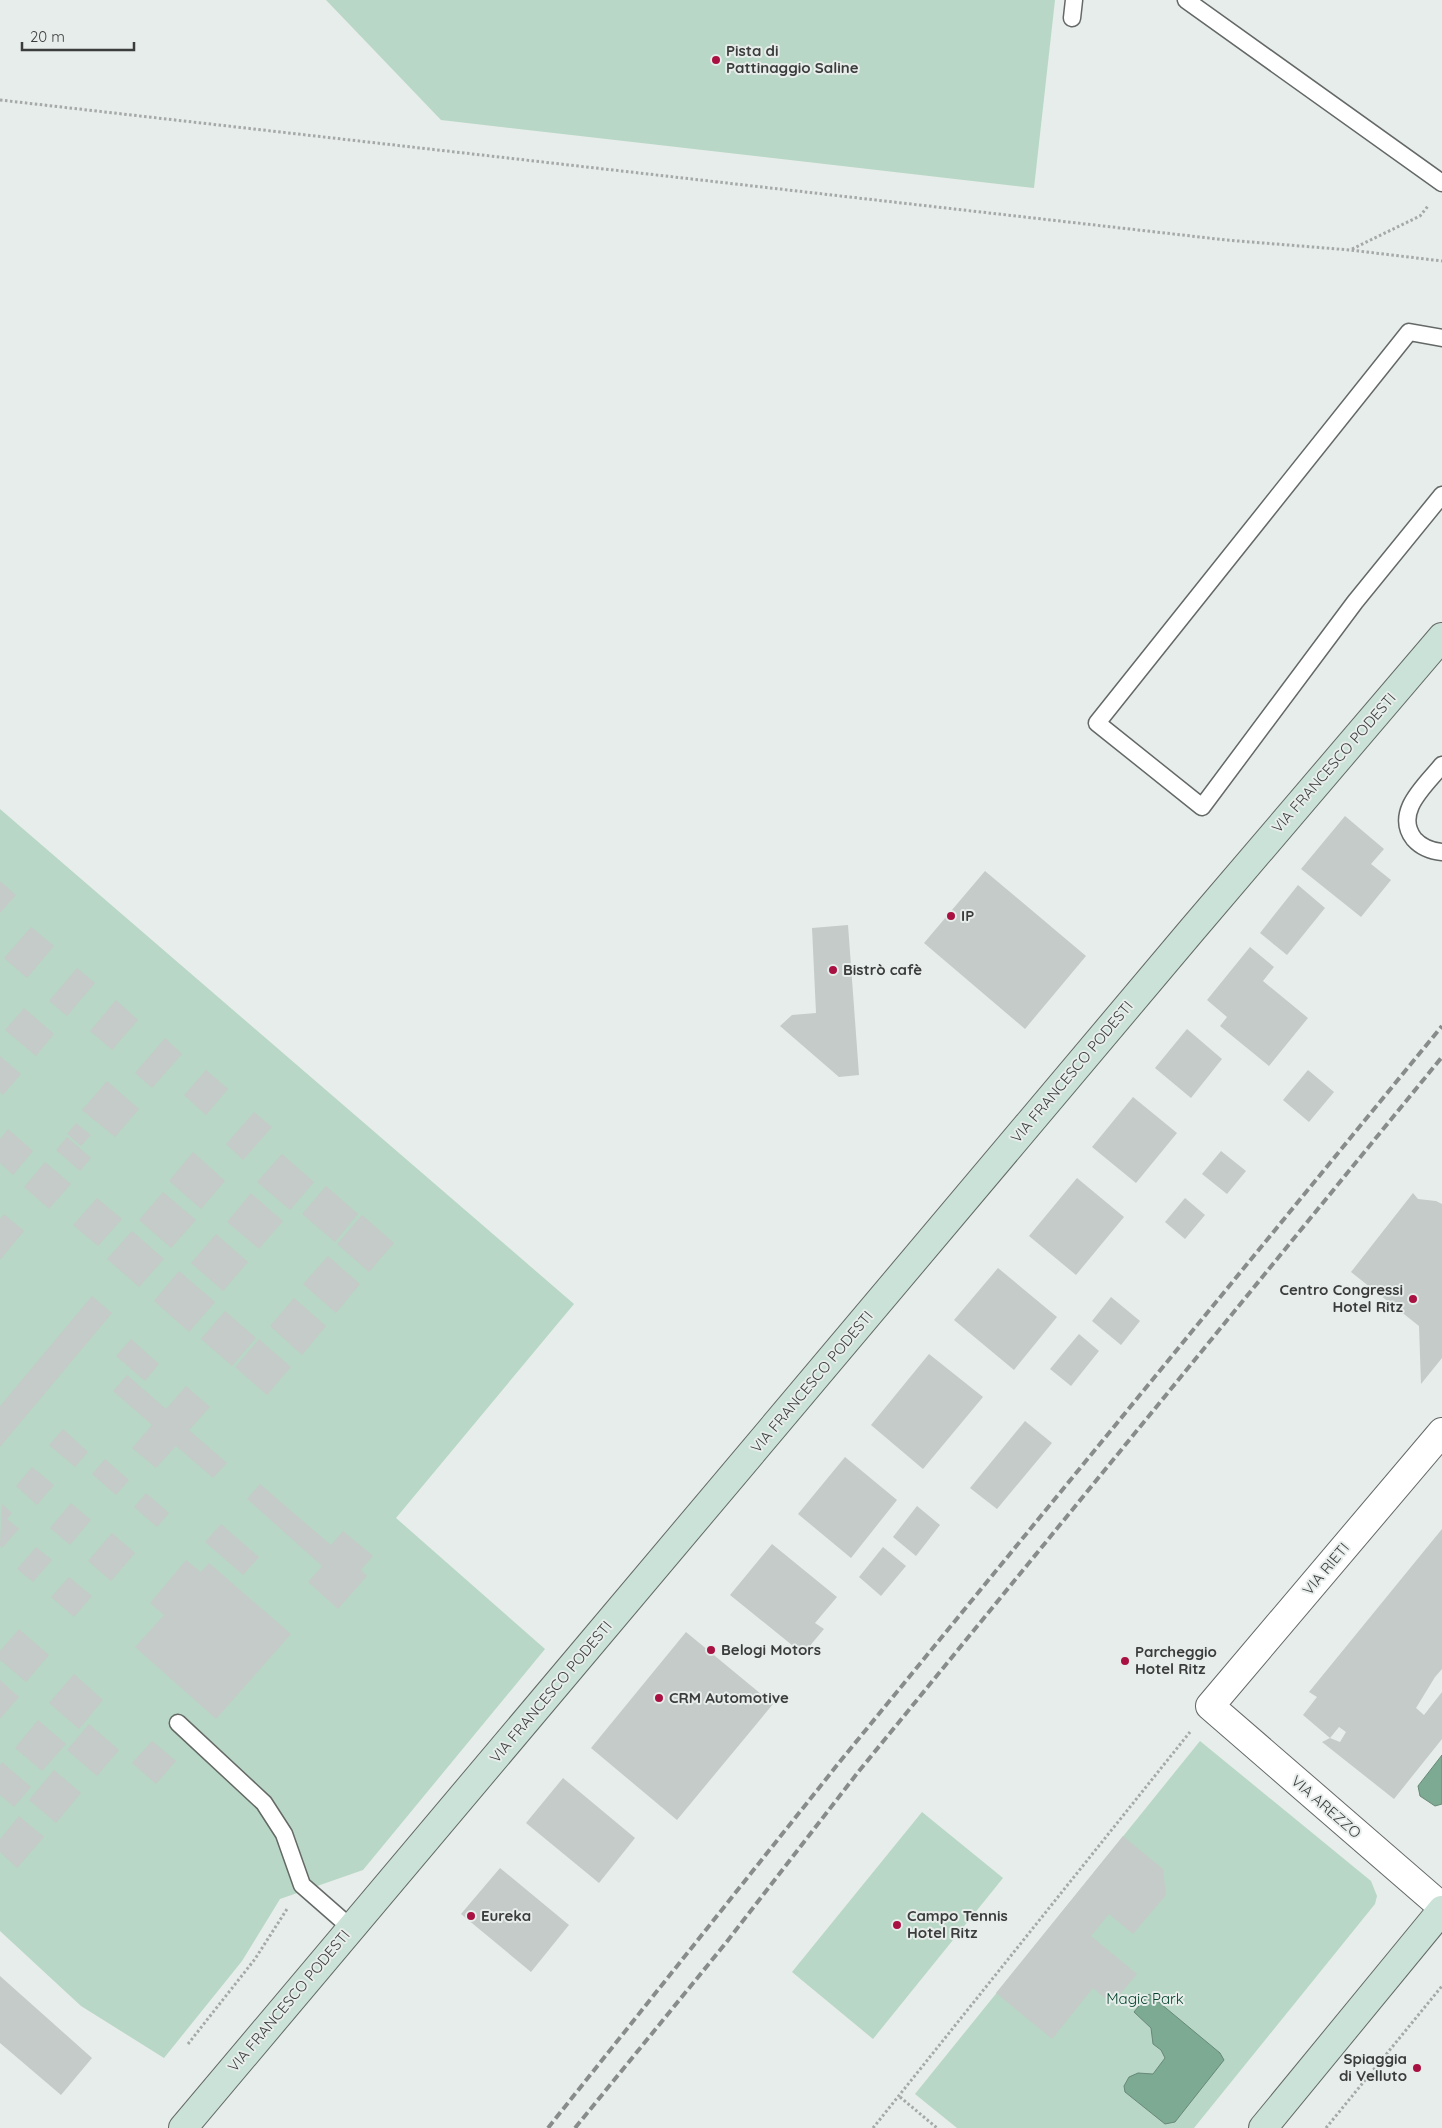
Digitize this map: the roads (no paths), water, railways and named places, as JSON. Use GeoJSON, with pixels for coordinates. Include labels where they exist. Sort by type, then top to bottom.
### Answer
{"type":"FeatureCollection","features":[{"type":"Feature","properties":{"kind":"main road","name":"VIA FRANCESCO PODESTI"},"geometry":{"type":"LineString","coordinates":[[182,2128],[1186,937],[1442,637]]}},
{"type":"Feature","properties":{"kind":"main road"},"geometry":{"type":"LineString","coordinates":[[1263,2128],[1442,1908]]}},
{"type":"Feature","properties":{"kind":"street","name":"VIA RIETI"},"geometry":{"type":"LineString","coordinates":[[1210,1706],[1442,1432]]}},
{"type":"Feature","properties":{"kind":"street","name":"VIA AREZZO"},"geometry":{"type":"LineString","coordinates":[[1210,1706],[1442,1908]]}},
{"type":"Feature","properties":{"kind":"lane"},"geometry":{"type":"LineString","coordinates":[[1072,18],[1074,0]]}},
{"type":"Feature","properties":{"kind":"lane"},"geometry":{"type":"LineString","coordinates":[[1186,0],[1442,183]]}},
{"type":"Feature","properties":{"kind":"lane"},"geometry":{"type":"LineString","coordinates":[[1442,338],[1410,332],[1097,723],[1202,807],[1356,602],[1442,495]]}},
{"type":"Feature","properties":{"kind":"lane"},"geometry":{"type":"LineString","coordinates":[[1442,765],[1410,803],[1407,814],[1411,835],[1418,844],[1428,850],[1442,852]]}},
{"type":"Feature","properties":{"kind":"lane"},"geometry":{"type":"LineString","coordinates":[[178,1723],[264,1803],[284,1834],[302,1885],[350,1927]]}},
{"type":"Feature","properties":{"kind":"railway"},"geometry":{"type":"LineString","coordinates":[[548,2128],[842,1759],[1442,1026]]}},
{"type":"Feature","properties":{"kind":"railway"},"geometry":{"type":"LineString","coordinates":[[575,2128],[725,1944],[859,1771],[1442,1057]]}},
{"type":"Feature","properties":{"kind":"place","name":"Pista di Pattinaggio Saline"},"geometry":{"type":"Point","coordinates":[716,60]}},
{"type":"Feature","properties":{"kind":"place","name":"IP"},"geometry":{"type":"Point","coordinates":[951,916]}},
{"type":"Feature","properties":{"kind":"place","name":"Bistrò cafè"},"geometry":{"type":"Point","coordinates":[833,970]}},
{"type":"Feature","properties":{"kind":"place","name":"Centro Congressi Hotel Ritz"},"geometry":{"type":"Point","coordinates":[1413,1299]}},
{"type":"Feature","properties":{"kind":"place","name":"Belogi Motors"},"geometry":{"type":"Point","coordinates":[711,1650]}},
{"type":"Feature","properties":{"kind":"place","name":"Parcheggio Hotel Ritz"},"geometry":{"type":"Point","coordinates":[1125,1661]}},
{"type":"Feature","properties":{"kind":"place","name":"CRM Automotive"},"geometry":{"type":"Point","coordinates":[659,1698]}},
{"type":"Feature","properties":{"kind":"place","name":"Eureka"},"geometry":{"type":"Point","coordinates":[471,1916]}},
{"type":"Feature","properties":{"kind":"place","name":"Campo Tennis Hotel Ritz"},"geometry":{"type":"Point","coordinates":[897,1925]}},
{"type":"Feature","properties":{"kind":"place","name":"Spiaggia di Velluto"},"geometry":{"type":"Point","coordinates":[1417,2068]}},
{"type":"Feature","properties":{"kind":"park label","name":"Magic Park"},"geometry":{"type":"Point","coordinates":[1145,1999]}}]}
